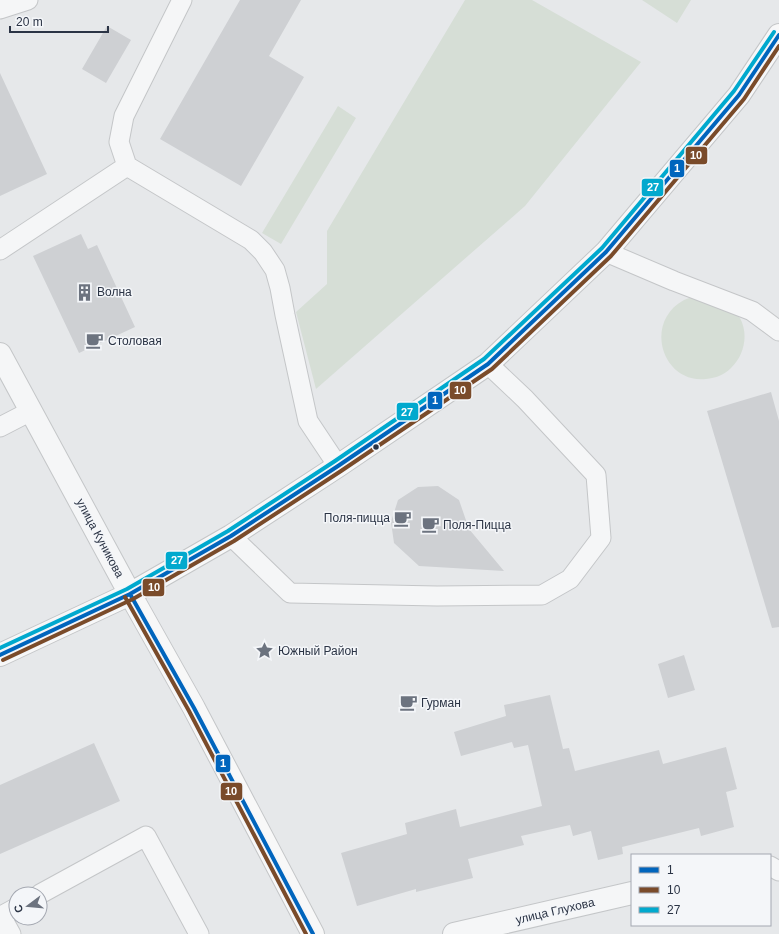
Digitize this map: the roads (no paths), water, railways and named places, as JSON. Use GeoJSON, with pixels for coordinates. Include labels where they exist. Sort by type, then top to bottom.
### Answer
{"type":"FeatureCollection","features":[{"type":"Feature","properties":{"kind":"street"},"geometry":{"type":"LineString","coordinates":[[0,655],[130,594],[231,536],[338,466],[488,364],[606,252],[739,95],[779,35]]}},
{"type":"Feature","properties":{"kind":"street","name":"улица Куникова"},"geometry":{"type":"LineString","coordinates":[[0,354],[130,594],[194,708],[313,934]]}},
{"type":"Feature","properties":{"kind":"street","name":"улица Глухова"},"geometry":{"type":"LineString","coordinates":[[454,934],[631,893]]}},
{"type":"Feature","properties":{"kind":"lane"},"geometry":{"type":"LineString","coordinates":[[0,9],[28,0]]}},
{"type":"Feature","properties":{"kind":"lane"},"geometry":{"type":"LineString","coordinates":[[182,0],[124,116],[119,142],[127,166],[252,240],[263,252],[275,270],[280,288],[308,421],[338,466]]}},
{"type":"Feature","properties":{"kind":"lane"},"geometry":{"type":"LineString","coordinates":[[0,250],[127,166]]}},
{"type":"Feature","properties":{"kind":"lane"},"geometry":{"type":"LineString","coordinates":[[606,252],[674,281],[752,311],[779,331]]}},
{"type":"Feature","properties":{"kind":"lane"},"geometry":{"type":"LineString","coordinates":[[231,536],[290,593],[437,596],[542,595],[570,579],[601,538],[596,475],[525,399],[488,364]]}},
{"type":"Feature","properties":{"kind":"lane"},"geometry":{"type":"LineString","coordinates":[[0,427],[31,412]]}},
{"type":"Feature","properties":{"kind":"lane"},"geometry":{"type":"LineString","coordinates":[[48,890],[146,836],[199,934]]}},
{"type":"Feature","properties":{"kind":"lane"},"geometry":{"type":"LineString","coordinates":[[8,912],[1,916],[11,934]]}},
{"type":"Feature","properties":{"kind":"place","name":"Волна"},"geometry":{"type":"Point","coordinates":[84,292]}},
{"type":"Feature","properties":{"kind":"place","name":"Столовая"},"geometry":{"type":"Point","coordinates":[95,341]}},
{"type":"Feature","properties":{"kind":"place","name":"Поля-пицца"},"geometry":{"type":"Point","coordinates":[403,518]}},
{"type":"Feature","properties":{"kind":"place","name":"Поля-Пицца"},"geometry":{"type":"Point","coordinates":[430,525]}},
{"type":"Feature","properties":{"kind":"place","name":"Южный Район"},"geometry":{"type":"Point","coordinates":[265,651]}},
{"type":"Feature","properties":{"kind":"place","name":"Гурман"},"geometry":{"type":"Point","coordinates":[408,703]}}]}
